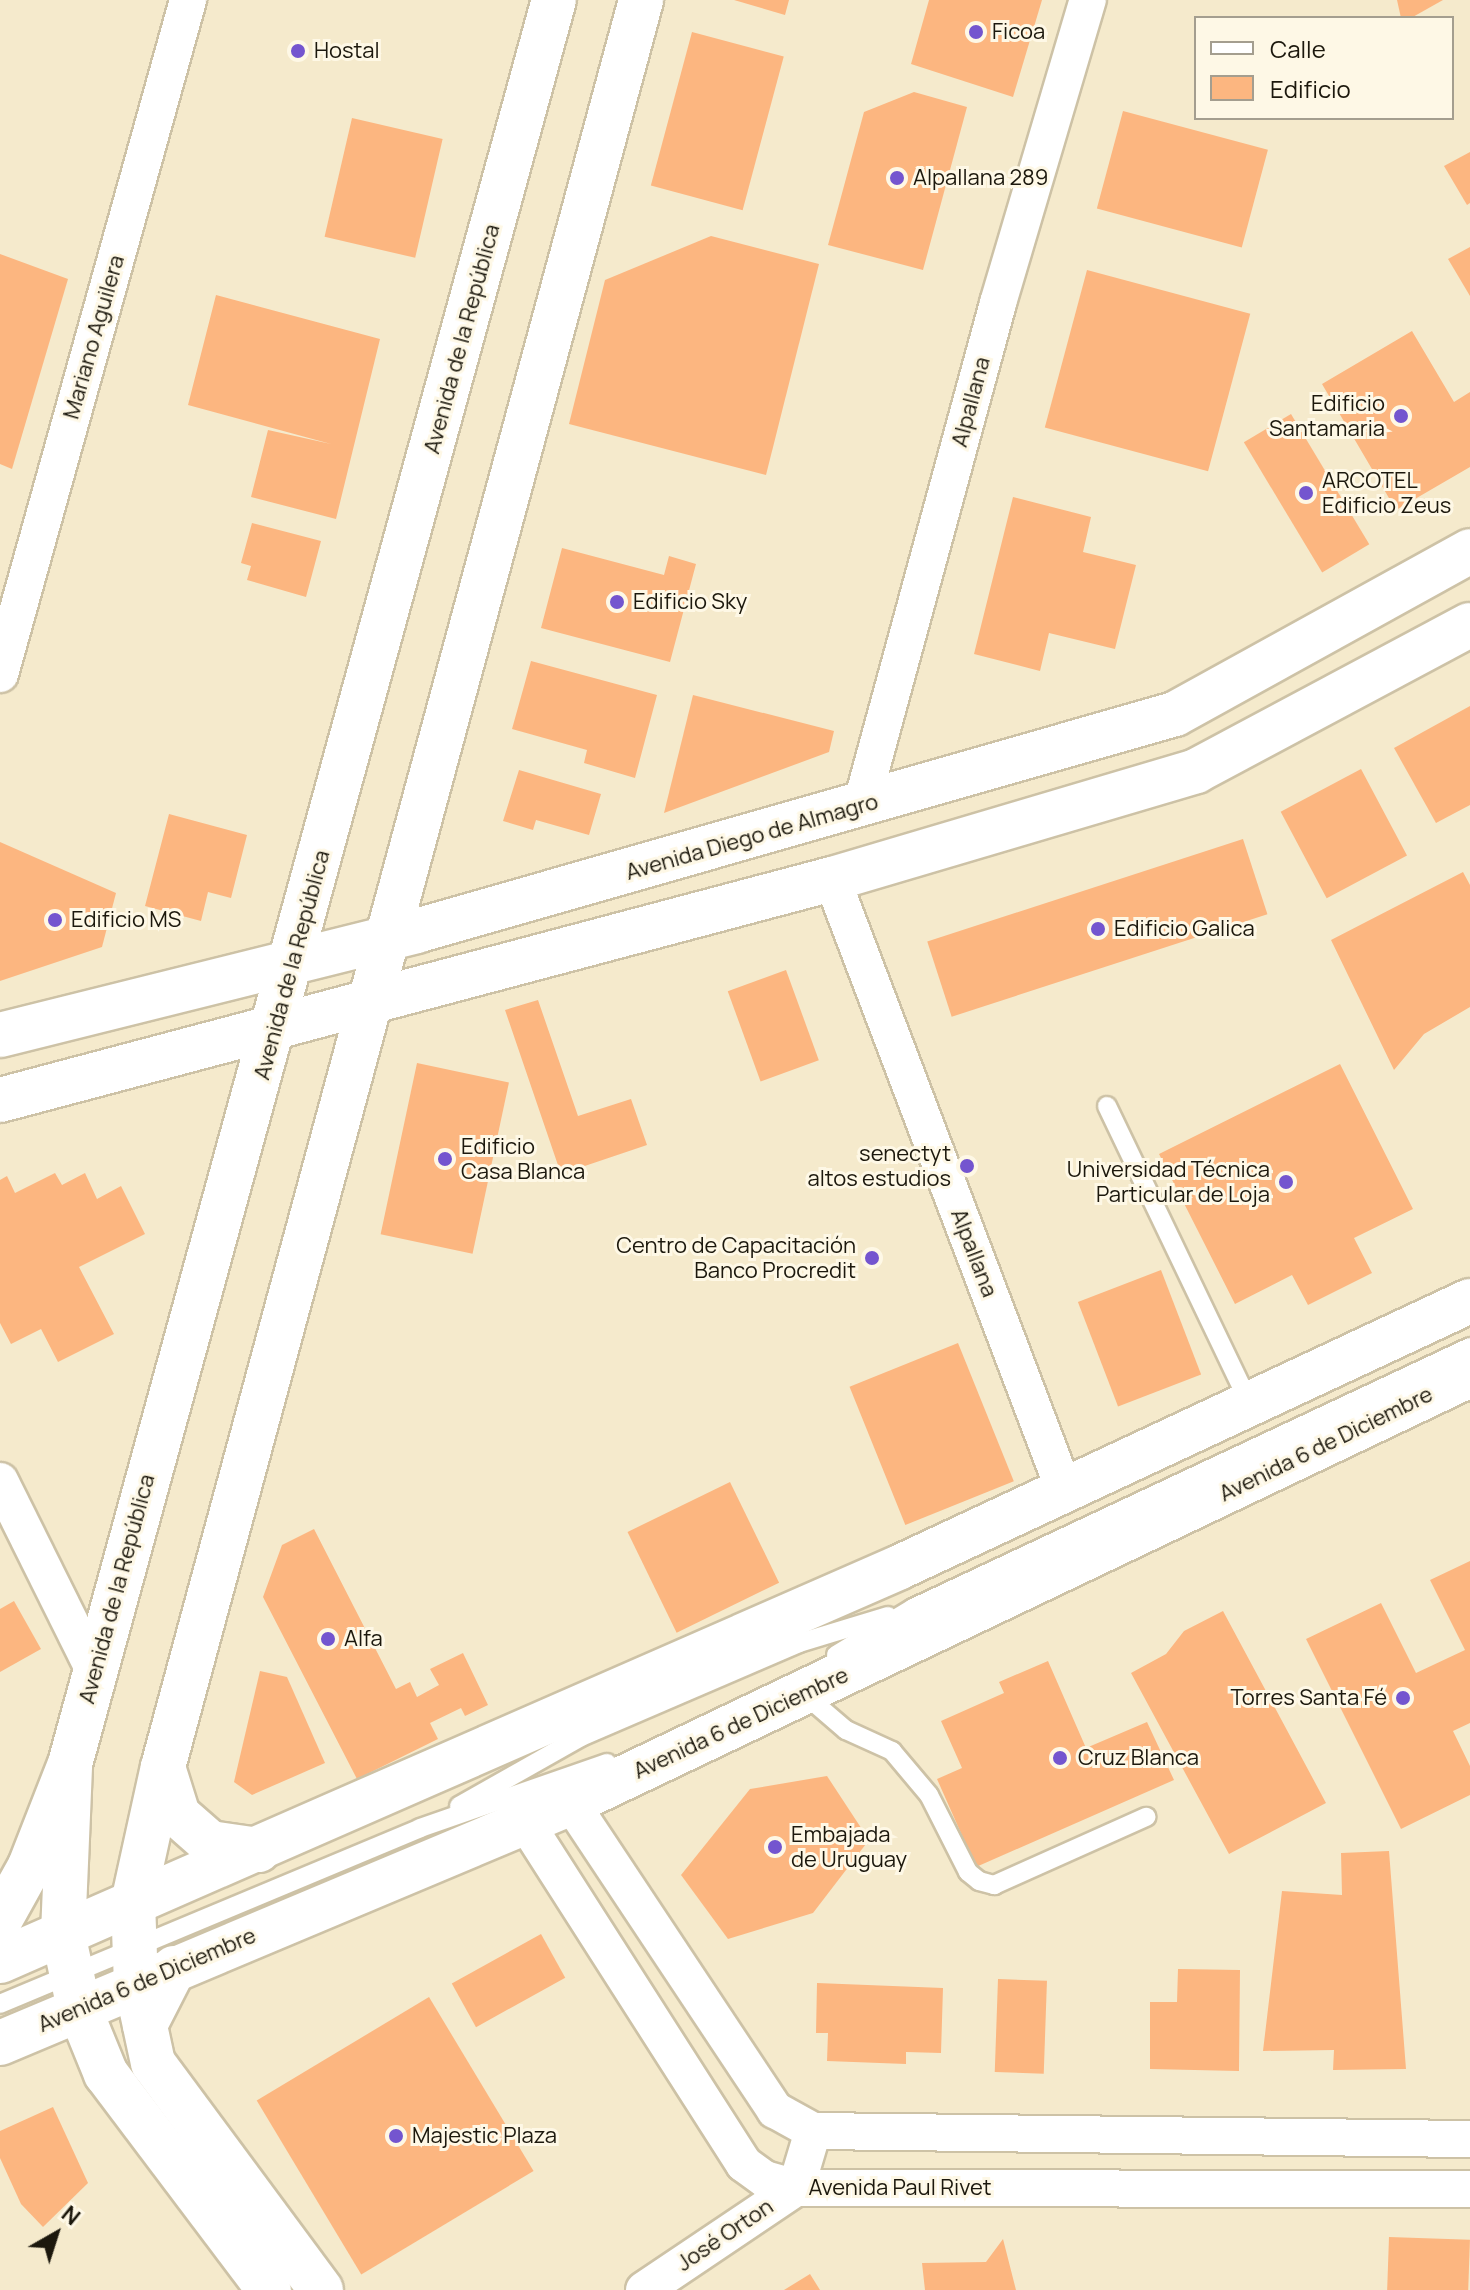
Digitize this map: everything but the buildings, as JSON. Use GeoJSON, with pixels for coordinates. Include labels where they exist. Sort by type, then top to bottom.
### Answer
{"type":"FeatureCollection","features":[{"type":"Feature","properties":{"kind":"main road","name":"Avenida de la República"},"geometry":{"type":"LineString","coordinates":[[71,1971],[70,1764],[93,1668],[276,1028],[554,0]]}},
{"type":"Feature","properties":{"kind":"main road"},"geometry":{"type":"LineString","coordinates":[[321,2290],[153,2063],[144,1965],[163,1767],[641,0]]}},
{"type":"Feature","properties":{"kind":"main road","name":"Avenida Diego de Almagro"},"geometry":{"type":"LineString","coordinates":[[0,1035],[388,938],[861,806],[1175,714],[1470,551]]}},
{"type":"Feature","properties":{"kind":"main road"},"geometry":{"type":"LineString","coordinates":[[0,1100],[832,879],[1196,771],[1470,625]]}},
{"type":"Feature","properties":{"kind":"main road","name":"Avenida 6 de Diciembre"},"geometry":{"type":"LineString","coordinates":[[0,2043],[71,1971],[144,1965],[258,1850],[1065,1492],[1470,1301]]}},
{"type":"Feature","properties":{"kind":"main road","name":"Avenida 6 de Diciembre"},"geometry":{"type":"LineString","coordinates":[[0,1961],[71,1971],[144,1965],[571,1803],[1470,1375]]}},
{"type":"Feature","properties":{"kind":"main road"},"geometry":{"type":"LineString","coordinates":[[0,1920],[36,1853],[70,1764]]}},
{"type":"Feature","properties":{"kind":"main road"},"geometry":{"type":"LineString","coordinates":[[163,1767],[178,1815],[210,1843],[258,1850]]}},
{"type":"Feature","properties":{"kind":"main road"},"geometry":{"type":"LineString","coordinates":[[71,1971],[106,2074],[269,2290]]}},
{"type":"Feature","properties":{"kind":"street","name":"Mariano Aguilera"},"geometry":{"type":"LineString","coordinates":[[0,674],[188,0]]}},
{"type":"Feature","properties":{"kind":"street","name":"Alpallana"},"geometry":{"type":"LineString","coordinates":[[861,806],[998,303],[1088,0]]}},
{"type":"Feature","properties":{"kind":"street","name":"Alpallana"},"geometry":{"type":"LineString","coordinates":[[832,879],[1065,1492]]}},
{"type":"Feature","properties":{"kind":"street"},"geometry":{"type":"LineString","coordinates":[[0,1481],[93,1668]]}},
{"type":"Feature","properties":{"kind":"street"},"geometry":{"type":"LineString","coordinates":[[571,1803],[775,2110],[813,2131],[1470,2139]]}},
{"type":"Feature","properties":{"kind":"street","name":"Avenida Paul Rivet"},"geometry":{"type":"LineString","coordinates":[[524,1820],[744,2164],[765,2179],[796,2188],[1470,2189]]}},
{"type":"Feature","properties":{"kind":"street"},"geometry":{"type":"LineString","coordinates":[[704,2103],[749,2074]]}},
{"type":"Feature","properties":{"kind":"street","name":"José Orton"},"geometry":{"type":"LineString","coordinates":[[644,2290],[796,2188],[813,2131]]}},
{"type":"Feature","properties":{"kind":"lane"},"geometry":{"type":"LineString","coordinates":[[1107,1106],[1250,1405]]}},
{"type":"Feature","properties":{"kind":"lane"},"geometry":{"type":"LineString","coordinates":[[420,1828],[589,1770],[723,1714],[810,1671],[913,1608],[1470,1347]]}},
{"type":"Feature","properties":{"kind":"lane"},"geometry":{"type":"LineString","coordinates":[[144,1965],[420,1828],[581,1737],[799,1643],[913,1608]]}},
{"type":"Feature","properties":{"kind":"lane"},"geometry":{"type":"LineString","coordinates":[[804,1694],[846,1730],[892,1751],[929,1795],[968,1872],[979,1881],[994,1885],[1146,1817]]}},
{"type":"Feature","properties":{"kind":"lane"},"geometry":{"type":"LineString","coordinates":[[0,2004],[71,1971]]}},
{"type":"Feature","properties":{"kind":"place","name":"Ficoa"},"geometry":{"type":"Point","coordinates":[976,32]}},
{"type":"Feature","properties":{"kind":"place","name":"Hostal"},"geometry":{"type":"Point","coordinates":[298,51]}},
{"type":"Feature","properties":{"kind":"place","name":"Alpallana 289"},"geometry":{"type":"Point","coordinates":[897,178]}},
{"type":"Feature","properties":{"kind":"place","name":"Edificio Santamaria"},"geometry":{"type":"Point","coordinates":[1401,416]}},
{"type":"Feature","properties":{"kind":"place","name":"ARCOTEL Edificio Zeus"},"geometry":{"type":"Point","coordinates":[1306,493]}},
{"type":"Feature","properties":{"kind":"place","name":"Edificio Sky"},"geometry":{"type":"Point","coordinates":[617,602]}},
{"type":"Feature","properties":{"kind":"place","name":"Edificio MS"},"geometry":{"type":"Point","coordinates":[55,920]}},
{"type":"Feature","properties":{"kind":"place","name":"Edificio Galica"},"geometry":{"type":"Point","coordinates":[1098,929]}},
{"type":"Feature","properties":{"kind":"place","name":"Edificio Casa Blanca"},"geometry":{"type":"Point","coordinates":[445,1159]}},
{"type":"Feature","properties":{"kind":"place","name":"senectyt altos estudios"},"geometry":{"type":"Point","coordinates":[967,1166]}},
{"type":"Feature","properties":{"kind":"place","name":"Universidad Técnica Particular de Loja"},"geometry":{"type":"Point","coordinates":[1286,1182]}},
{"type":"Feature","properties":{"kind":"place","name":"Centro de Capacitación Banco Procredit"},"geometry":{"type":"Point","coordinates":[872,1258]}},
{"type":"Feature","properties":{"kind":"place","name":"Alfa"},"geometry":{"type":"Point","coordinates":[328,1639]}},
{"type":"Feature","properties":{"kind":"place","name":"Torres Santa Fé"},"geometry":{"type":"Point","coordinates":[1403,1698]}},
{"type":"Feature","properties":{"kind":"place","name":"Cruz Blanca"},"geometry":{"type":"Point","coordinates":[1060,1758]}},
{"type":"Feature","properties":{"kind":"place","name":"Embajada de Uruguay"},"geometry":{"type":"Point","coordinates":[775,1847]}},
{"type":"Feature","properties":{"kind":"place","name":"Majestic Plaza"},"geometry":{"type":"Point","coordinates":[396,2136]}}]}
